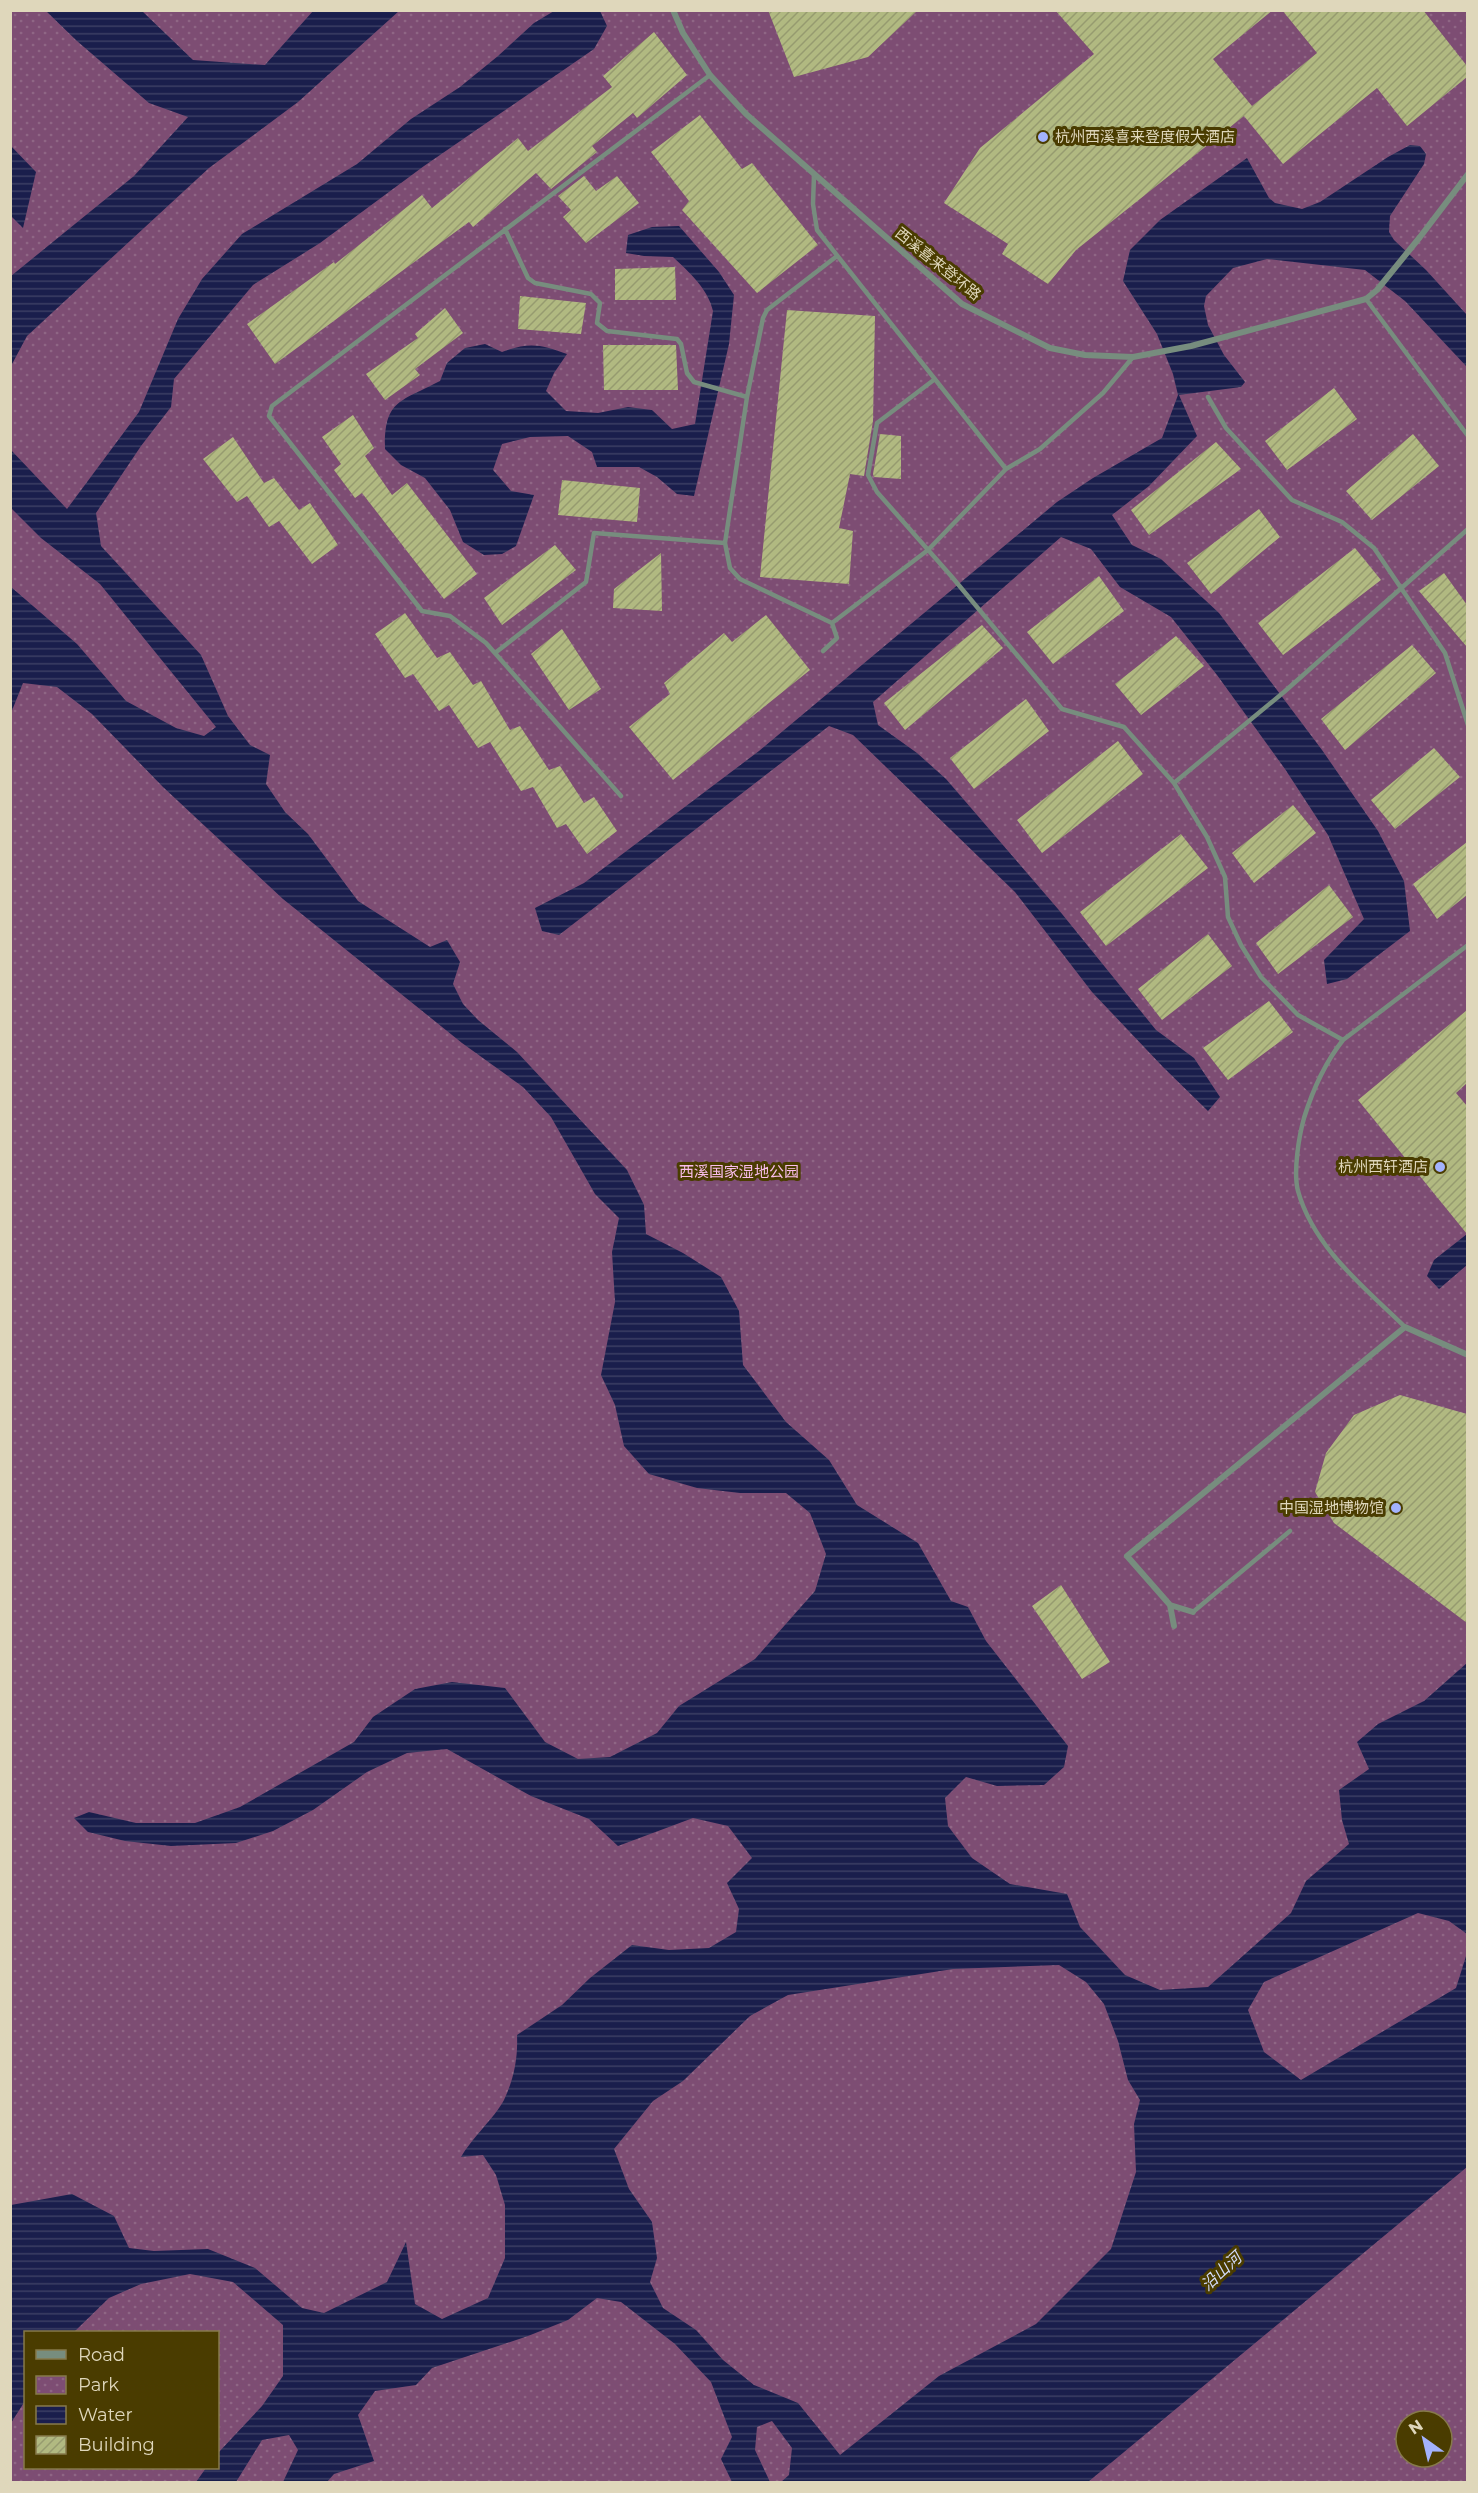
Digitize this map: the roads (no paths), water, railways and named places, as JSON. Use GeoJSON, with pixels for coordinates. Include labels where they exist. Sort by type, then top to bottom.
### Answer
{"type":"FeatureCollection","features":[{"type":"Feature","properties":{"kind":"street","name":"西溪喜来登环路"},"geometry":{"type":"LineString","coordinates":[[673,10],[683,33],[710,75],[746,114],[814,175],[962,304],[1050,348],[1085,355],[1133,357],[1191,346],[1366,299],[1377,290],[1420,237],[1467,174]]}},
{"type":"Feature","properties":{"kind":"street"},"geometry":{"type":"LineString","coordinates":[[1174,1626],[1170,1605],[1127,1556],[1405,1327],[1467,1355]]}},
{"type":"Feature","properties":{"kind":"street"},"geometry":{"type":"LineString","coordinates":[[1170,1605],[1193,1612]]}},
{"type":"Feature","properties":{"kind":"lane"},"geometry":{"type":"LineString","coordinates":[[621,796],[486,643],[450,616],[422,611],[268,416],[272,406],[710,75]]}},
{"type":"Feature","properties":{"kind":"lane"},"geometry":{"type":"LineString","coordinates":[[814,175],[813,204],[817,230],[1006,469]]}},
{"type":"Feature","properties":{"kind":"lane"},"geometry":{"type":"LineString","coordinates":[[505,229],[528,278],[535,283],[597,297],[600,303],[597,323],[607,331],[677,339],[681,344],[687,373],[694,382],[747,397]]}},
{"type":"Feature","properties":{"kind":"lane"},"geometry":{"type":"LineString","coordinates":[[823,651],[837,638],[832,623],[740,579],[730,568],[725,543],[747,397],[763,318],[767,310],[837,256]]}},
{"type":"Feature","properties":{"kind":"lane"},"geometry":{"type":"LineString","coordinates":[[1366,299],[1467,436]]}},
{"type":"Feature","properties":{"kind":"lane"},"geometry":{"type":"LineString","coordinates":[[832,623],[928,550],[1006,469],[1040,449],[1103,393],[1133,357]]}},
{"type":"Feature","properties":{"kind":"lane"},"geometry":{"type":"LineString","coordinates":[[935,379],[877,423],[868,475],[877,492],[952,577],[1062,709],[1124,727],[1174,783],[1212,847],[1225,877],[1228,917],[1241,945],[1261,977],[1298,1015],[1343,1041]]}},
{"type":"Feature","properties":{"kind":"lane"},"geometry":{"type":"LineString","coordinates":[[1208,397],[1226,428],[1292,500],[1342,522],[1374,548],[1445,653],[1467,725]]}},
{"type":"Feature","properties":{"kind":"lane"},"geometry":{"type":"LineString","coordinates":[[1174,783],[1284,692],[1467,529]]}},
{"type":"Feature","properties":{"kind":"lane"},"geometry":{"type":"LineString","coordinates":[[495,653],[586,582],[594,533],[725,543]]}},
{"type":"Feature","properties":{"kind":"lane"},"geometry":{"type":"LineString","coordinates":[[1405,1327],[1341,1264],[1316,1232],[1298,1189],[1298,1140],[1310,1101],[1327,1060],[1343,1041],[1467,945]]}},
{"type":"Feature","properties":{"kind":"lane"},"geometry":{"type":"LineString","coordinates":[[1193,1612],[1290,1531]]}},
{"type":"Feature","properties":{"kind":"water"},"geometry":{"type":"Polygon","coordinates":[[[46,11],[142,11],[193,60],[265,65],[313,11],[399,11],[298,102],[209,168],[27,336],[11,366],[11,276],[134,176],[188,117],[149,103],[46,11]]]}},
{"type":"Feature","properties":{"kind":"water","name":"沿山河"},"geometry":{"type":"Polygon","coordinates":[[[554,11],[600,11],[607,26],[594,49],[424,166],[320,243],[253,285],[174,379],[171,407],[141,446],[96,513],[101,546],[201,655],[228,716],[250,745],[270,755],[266,784],[285,812],[308,834],[358,901],[430,947],[447,940],[460,962],[453,984],[463,1004],[478,1020],[517,1052],[627,1170],[644,1205],[646,1234],[683,1253],[721,1277],[739,1311],[743,1365],[786,1422],[829,1460],[857,1505],[918,1543],[951,1601],[968,1607],[986,1641],[1068,1746],[1064,1767],[1044,1785],[997,1786],[966,1777],[945,1798],[948,1826],[972,1858],[1010,1884],[1067,1894],[1080,1927],[1125,1975],[1160,1990],[1208,1987],[1291,1913],[1306,1881],[1349,1844],[1342,1820],[1339,1790],[1369,1769],[1357,1742],[1378,1724],[1424,1701],[1467,1663],[1467,1934],[1449,1921],[1418,1913],[1264,1982],[1248,2010],[1264,2052],[1301,2080],[1456,1988],[1467,1953],[1467,2167],[1088,2482],[781,2482],[789,2475],[792,2448],[772,2421],[757,2427],[755,2450],[770,2482],[732,2482],[721,2459],[732,2437],[711,2382],[675,2344],[621,2302],[597,2298],[568,2320],[432,2368],[416,2385],[375,2391],[358,2415],[374,2461],[334,2474],[327,2482],[283,2482],[298,2450],[289,2435],[262,2440],[236,2482],[196,2482],[205,2469],[219,2469],[219,2452],[262,2406],[283,2376],[283,2325],[233,2282],[190,2274],[141,2284],[109,2298],[75,2331],[24,2331],[24,2403],[11,2423],[11,2205],[72,2194],[114,2216],[129,2248],[154,2251],[208,2249],[255,2268],[302,2308],[324,2313],[387,2282],[406,2242],[415,2304],[442,2319],[488,2298],[505,2258],[505,2205],[496,2175],[483,2155],[461,2157],[504,2100],[515,2068],[517,2035],[562,2005],[590,1978],[632,1945],[669,1950],[709,1948],[736,1932],[739,1909],[727,1883],[752,1858],[728,1826],[693,1818],[618,1846],[589,1819],[531,1796],[447,1749],[407,1753],[367,1772],[313,1810],[273,1831],[236,1843],[171,1846],[125,1841],[88,1832],[74,1818],[89,1812],[136,1823],[195,1823],[240,1807],[354,1742],[373,1717],[415,1689],[452,1682],[505,1688],[545,1742],[578,1759],[610,1757],[657,1733],[679,1706],[755,1659],[815,1591],[826,1554],[810,1513],[786,1493],[740,1493],[697,1488],[649,1474],[624,1446],[615,1405],[601,1375],[615,1302],[612,1252],[619,1218],[595,1194],[551,1117],[523,1087],[462,1043],[283,899],[163,787],[92,714],[57,687],[23,683],[11,713],[11,587],[77,644],[126,701],[176,728],[204,736],[216,727],[100,584],[41,538],[11,508],[11,450],[67,509],[139,412],[178,319],[202,279],[242,234],[357,164],[411,119],[460,87],[534,23],[554,11]],[[1059,1965],[953,1969],[788,1995],[750,2016],[683,2081],[653,2101],[614,2149],[629,2189],[652,2222],[657,2258],[650,2282],[663,2308],[696,2330],[723,2360],[754,2385],[798,2403],[840,2455],[939,2376],[1036,2324],[1111,2249],[1136,2172],[1134,2124],[1140,2100],[1128,2080],[1118,2041],[1104,2004],[1086,1982],[1059,1965]]]}},
{"type":"Feature","properties":{"kind":"water"},"geometry":{"type":"Polygon","coordinates":[[[10,145],[36,172],[23,228],[11,216],[10,145]]]}},
{"type":"Feature","properties":{"kind":"water"},"geometry":{"type":"Polygon","coordinates":[[[1410,145],[1420,146],[1426,154],[1424,164],[1390,216],[1389,232],[1394,240],[1426,270],[1467,315],[1467,367],[1405,301],[1365,270],[1267,259],[1233,268],[1206,296],[1204,306],[1208,325],[1224,355],[1245,382],[1241,387],[1179,395],[1197,436],[1149,486],[1112,515],[1132,545],[1161,559],[1219,613],[1322,750],[1378,831],[1404,881],[1410,931],[1347,979],[1327,984],[1324,960],[1364,919],[1328,835],[1285,769],[1217,675],[1171,617],[1120,587],[1091,549],[1061,537],[873,702],[878,725],[917,753],[946,779],[1058,909],[1156,1030],[1194,1058],[1220,1097],[1208,1111],[1092,992],[1015,892],[853,735],[829,726],[559,935],[542,931],[535,908],[584,883],[759,751],[1057,502],[1162,438],[1178,395],[1173,374],[1157,334],[1123,281],[1130,250],[1160,220],[1247,158],[1269,198],[1275,203],[1302,209],[1320,202],[1410,145]]]}},
{"type":"Feature","properties":{"kind":"water"},"geometry":{"type":"Polygon","coordinates":[[[679,226],[719,272],[734,295],[729,344],[694,496],[677,494],[657,477],[639,467],[597,467],[592,452],[568,436],[530,437],[502,444],[493,470],[511,491],[534,495],[516,546],[502,554],[484,555],[463,542],[450,510],[425,478],[401,465],[385,449],[385,433],[391,411],[405,399],[440,381],[447,363],[465,348],[485,344],[502,352],[534,346],[550,348],[567,354],[554,373],[546,391],[566,411],[598,413],[628,407],[652,410],[672,429],[695,424],[713,311],[711,303],[697,282],[673,257],[626,253],[628,235],[652,227],[679,226]]]}},
{"type":"Feature","properties":{"kind":"water"},"geometry":{"type":"Polygon","coordinates":[[[1467,1234],[1467,1265],[1439,1289],[1427,1276],[1434,1260],[1467,1234]]]}},
{"type":"Feature","properties":{"kind":"place","name":"杭州西溪喜来登度假大酒店"},"geometry":{"type":"Point","coordinates":[1043,137]}},
{"type":"Feature","properties":{"kind":"place","name":"杭州西轩酒店"},"geometry":{"type":"Point","coordinates":[1440,1167]}},
{"type":"Feature","properties":{"kind":"place","name":"中国湿地博物馆"},"geometry":{"type":"Point","coordinates":[1396,1508]}},
{"type":"Feature","properties":{"kind":"park label","name":"西溪国家湿地公园"},"geometry":{"type":"Point","coordinates":[739,1172]}}]}
